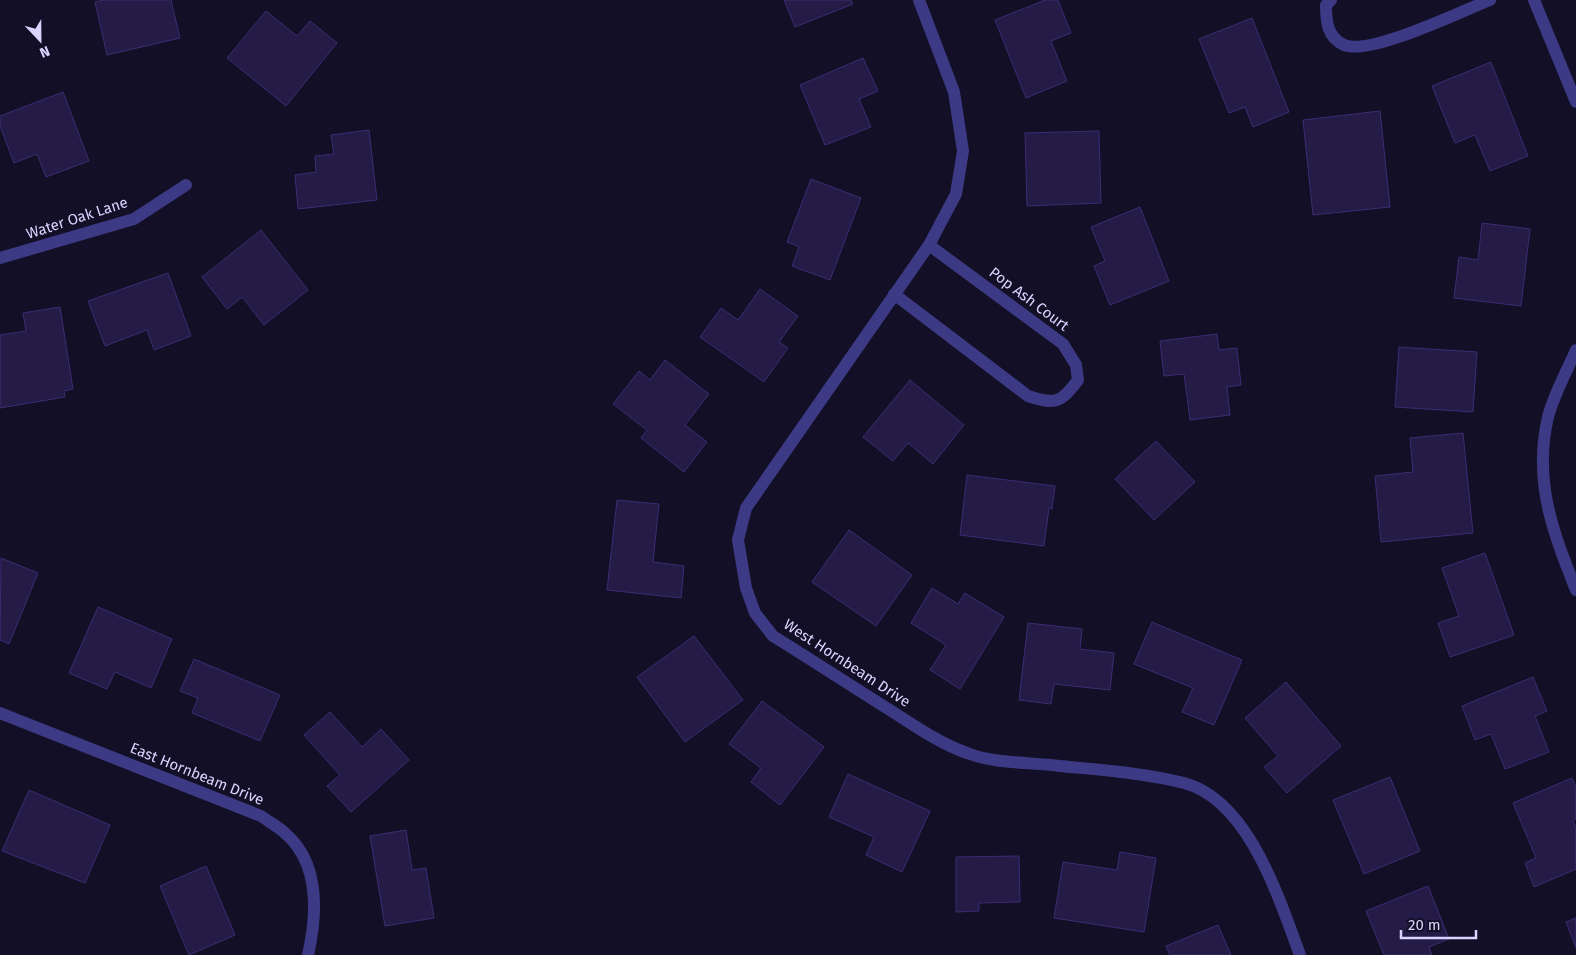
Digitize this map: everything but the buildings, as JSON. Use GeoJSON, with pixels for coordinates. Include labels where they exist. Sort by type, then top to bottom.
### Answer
{"type":"FeatureCollection","features":[{"type":"Feature","properties":{"kind":"street","name":"West Hornbeam Drive"},"geometry":{"type":"LineString","coordinates":[[918,0],[954,92],[963,151],[956,194],[929,245],[746,508],[738,540],[746,588],[755,613],[773,636],[921,730],[967,754],[992,759],[1185,783],[1209,794],[1230,814],[1249,837],[1273,886],[1300,955]]}},
{"type":"Feature","properties":{"kind":"street"},"geometry":{"type":"LineString","coordinates":[[1331,0],[1326,6],[1326,23],[1332,35],[1344,45],[1363,47],[1387,41],[1490,0]]}},
{"type":"Feature","properties":{"kind":"street"},"geometry":{"type":"LineString","coordinates":[[1534,0],[1576,102]]}},
{"type":"Feature","properties":{"kind":"street","name":"Water Oak Lane"},"geometry":{"type":"LineString","coordinates":[[0,258],[134,219],[186,185]]}},
{"type":"Feature","properties":{"kind":"street","name":"Pop Ash Court"},"geometry":{"type":"LineString","coordinates":[[894,294],[1028,396],[1048,403],[1066,396],[1078,380],[1076,365],[1063,344],[929,245]]}},
{"type":"Feature","properties":{"kind":"street"},"geometry":{"type":"LineString","coordinates":[[1576,350],[1548,416],[1542,475],[1552,529],[1576,590]]}},
{"type":"Feature","properties":{"kind":"street","name":"East Hornbeam Drive"},"geometry":{"type":"LineString","coordinates":[[0,712],[261,816],[287,834],[304,856],[312,882],[315,926],[308,955]]}}]}
